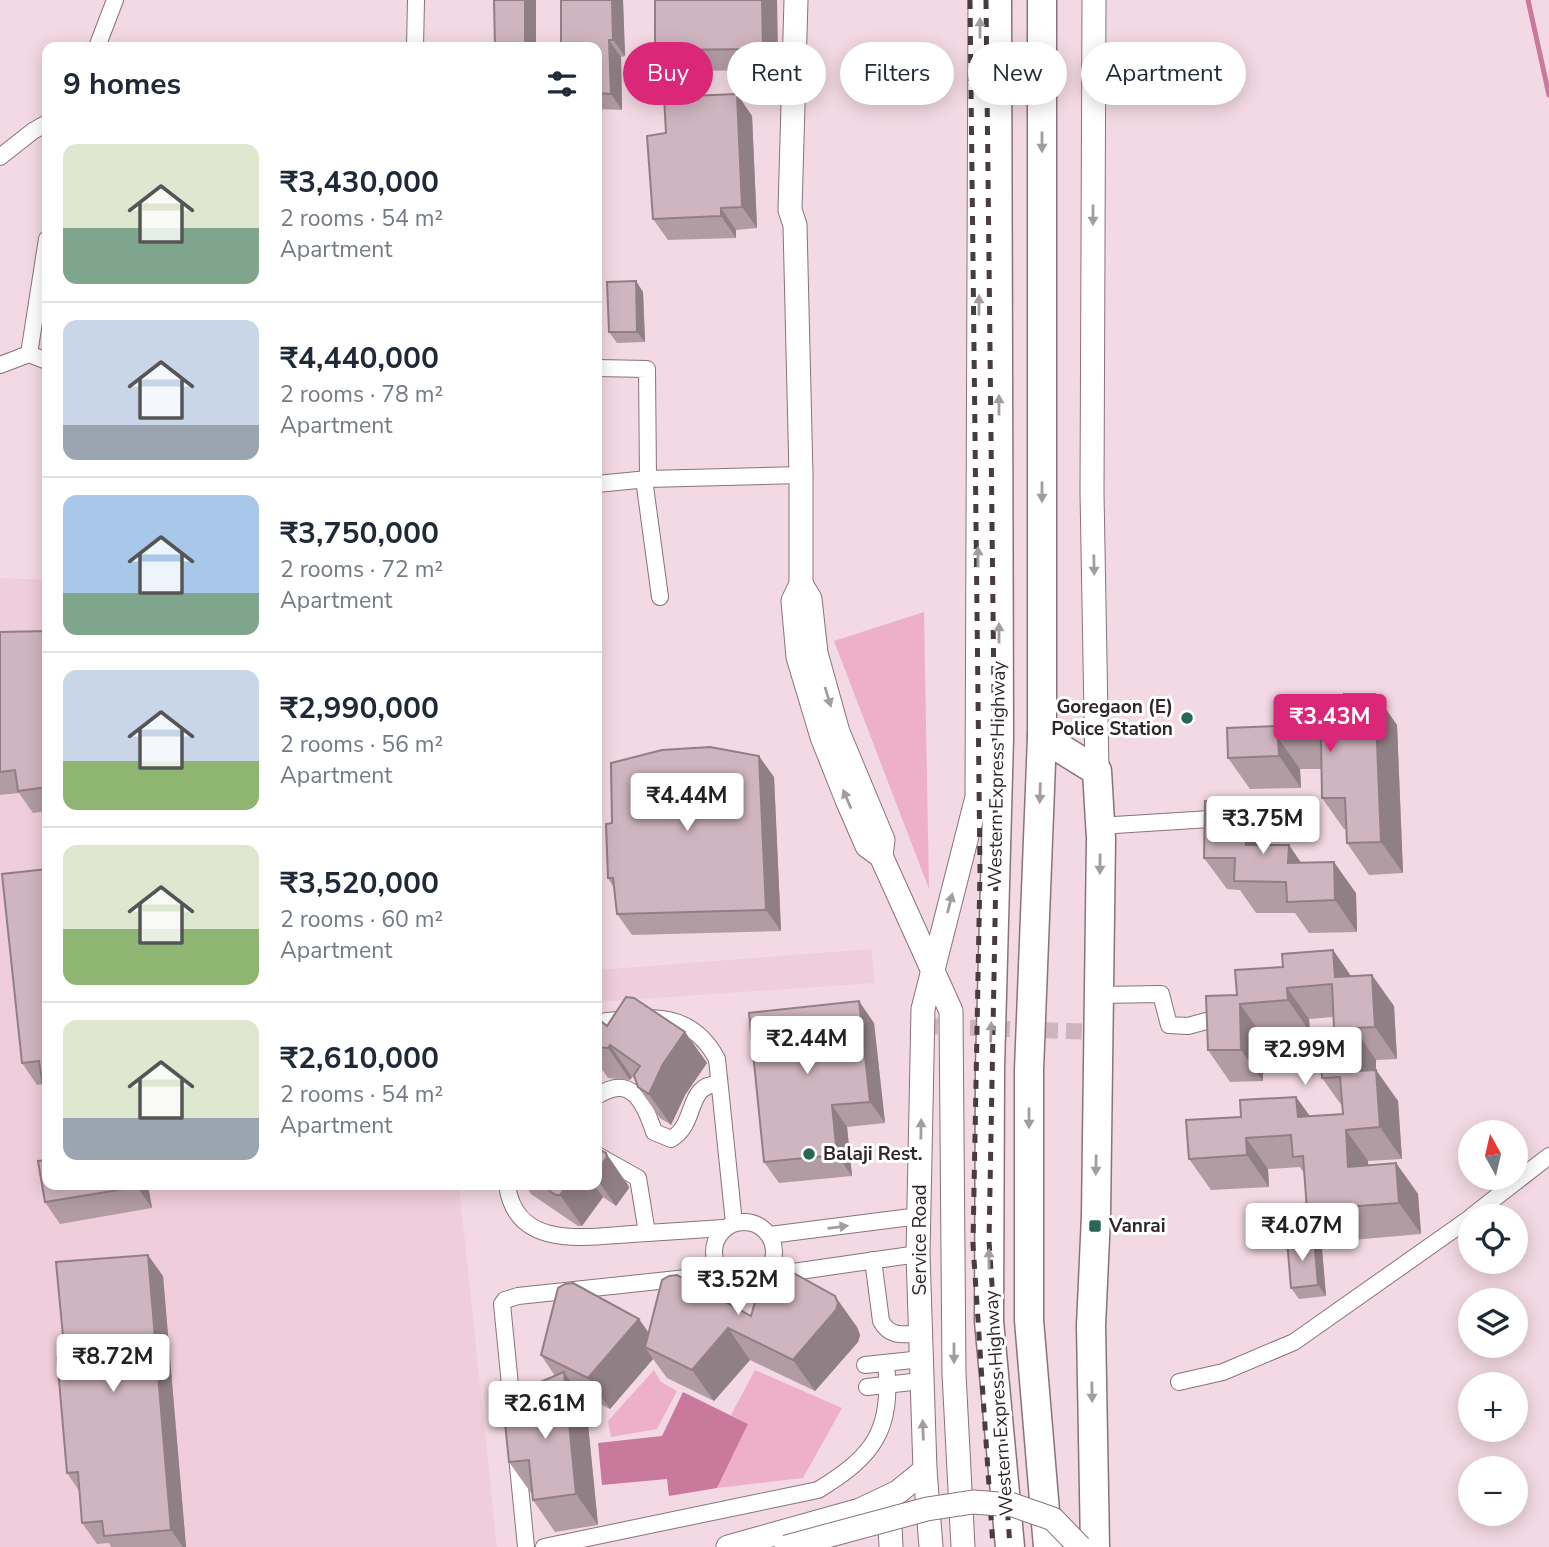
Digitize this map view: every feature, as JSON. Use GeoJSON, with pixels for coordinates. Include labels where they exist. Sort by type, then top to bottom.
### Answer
{"type":"FeatureCollection","features":[{"type":"Feature","properties":{"kind":"highway","name":"Western Express Highway"},"geometry":{"type":"LineString","coordinates":[[997,0],[999,738],[990,1069],[989,1321],[1010,1547]]}},
{"type":"Feature","properties":{"kind":"highway","name":"Western Express Highway"},"geometry":{"type":"LineString","coordinates":[[1042,0],[1042,737],[1029,1070],[1029,1320],[1048,1547]]}},
{"type":"Feature","properties":{"kind":"highway"},"geometry":{"type":"LineString","coordinates":[[1042,737],[1097,771],[1099,995],[1096,1216],[1091,1326],[1095,1547]]}},
{"type":"Feature","properties":{"kind":"main road"},"geometry":{"type":"LineString","coordinates":[[796,0],[800,42]]}},
{"type":"Feature","properties":{"kind":"main road"},"geometry":{"type":"LineString","coordinates":[[802,42],[808,0]]}},
{"type":"Feature","properties":{"kind":"main road","name":"Service Road"},"geometry":{"type":"LineString","coordinates":[[930,1537],[925,1469],[918,1254],[923,1009],[976,797],[980,0]]}},
{"type":"Feature","properties":{"kind":"main road"},"geometry":{"type":"LineString","coordinates":[[1094,0],[1092,492],[1097,771]]}},
{"type":"Feature","properties":{"kind":"main road"},"geometry":{"type":"LineString","coordinates":[[802,105],[804,208],[796,225],[802,475],[801,584],[793,601],[830,735],[867,846],[881,856],[951,1012],[954,1374],[963,1547]]}},
{"type":"Feature","properties":{"kind":"main road"},"geometry":{"type":"LineString","coordinates":[[727,1547],[860,1510],[898,1492],[925,1469]]}},
{"type":"Feature","properties":{"kind":"main road"},"geometry":{"type":"LineString","coordinates":[[786,1547],[927,1509],[973,1502],[1013,1505],[1053,1519],[1080,1547]]}},
{"type":"Feature","properties":{"kind":"main road"},"geometry":{"type":"LineString","coordinates":[[860,1510],[881,1516],[890,1526],[891,1547]]}},
{"type":"Feature","properties":{"kind":"main road"},"geometry":{"type":"LineString","coordinates":[[930,1537],[962,1523]]}},
{"type":"Feature","properties":{"kind":"street"},"geometry":{"type":"LineString","coordinates":[[99,42],[115,0]]}},
{"type":"Feature","properties":{"kind":"street"},"geometry":{"type":"LineString","coordinates":[[415,42],[416,0]]}},
{"type":"Feature","properties":{"kind":"street"},"geometry":{"type":"LineString","coordinates":[[0,157],[42,126]]}},
{"type":"Feature","properties":{"kind":"street"},"geometry":{"type":"LineString","coordinates":[[29,354],[42,288]]}},
{"type":"Feature","properties":{"kind":"street"},"geometry":{"type":"LineString","coordinates":[[0,365],[29,354],[42,359]]}},
{"type":"Feature","properties":{"kind":"street"},"geometry":{"type":"LineString","coordinates":[[602,368],[647,369],[646,479],[660,597]]}},
{"type":"Feature","properties":{"kind":"street"},"geometry":{"type":"LineString","coordinates":[[602,483],[646,479],[802,475]]}},
{"type":"Feature","properties":{"kind":"street"},"geometry":{"type":"LineString","coordinates":[[1099,826],[1238,818]]}},
{"type":"Feature","properties":{"kind":"street"},"geometry":{"type":"LineString","coordinates":[[1099,995],[1161,994],[1169,1026],[1188,1026],[1232,1014],[1239,1004]]}},
{"type":"Feature","properties":{"kind":"street"},"geometry":{"type":"LineString","coordinates":[[602,1022],[642,1018],[667,1020],[696,1030],[717,1059],[729,1226],[714,1246],[717,1266],[724,1274],[743,1282],[762,1276],[918,1254]]}},
{"type":"Feature","properties":{"kind":"street"},"geometry":{"type":"LineString","coordinates":[[602,1093],[617,1088],[640,1098],[654,1132],[671,1139],[683,1129],[699,1090],[710,1084],[719,1084]]}},
{"type":"Feature","properties":{"kind":"street"},"geometry":{"type":"LineString","coordinates":[[1488,1204],[1549,1156]]}},
{"type":"Feature","properties":{"kind":"street"},"geometry":{"type":"LineString","coordinates":[[602,1158],[638,1178],[647,1233]]}},
{"type":"Feature","properties":{"kind":"street"},"geometry":{"type":"LineString","coordinates":[[508,1190],[518,1214],[536,1230],[565,1239],[754,1223],[770,1235],[774,1243],[774,1259],[770,1269],[762,1276]]}},
{"type":"Feature","properties":{"kind":"street"},"geometry":{"type":"LineString","coordinates":[[770,1235],[919,1216]]}},
{"type":"Feature","properties":{"kind":"street"},"geometry":{"type":"LineString","coordinates":[[1179,1382],[1223,1372],[1294,1342],[1458,1226]]}},
{"type":"Feature","properties":{"kind":"street"},"geometry":{"type":"LineString","coordinates":[[873,1260],[881,1321],[886,1329],[897,1335],[921,1334]]}},
{"type":"Feature","properties":{"kind":"street"},"geometry":{"type":"LineString","coordinates":[[526,1547],[502,1304],[505,1300],[518,1296],[724,1274]]}},
{"type":"Feature","properties":{"kind":"street"},"geometry":{"type":"LineString","coordinates":[[544,1547],[818,1490],[849,1471],[872,1446],[884,1424],[888,1385],[886,1363]]}},
{"type":"Feature","properties":{"kind":"street"},"geometry":{"type":"LineString","coordinates":[[865,1365],[886,1363],[922,1370]]}},
{"type":"Feature","properties":{"kind":"street"},"geometry":{"type":"LineString","coordinates":[[867,1387],[888,1385],[922,1370]]}},
{"type":"Feature","properties":{"kind":"street"},"geometry":{"type":"LineString","coordinates":[[802,1495],[809,1524]]}},
{"type":"Feature","properties":{"kind":"shaded area"},"geometry":{"type":"Polygon","coordinates":[[[0,578],[42,580],[42,1190],[460,1190],[497,1547],[0,1547],[0,578]]]}},
{"type":"Feature","properties":{"kind":"shaded area"},"geometry":{"type":"Polygon","coordinates":[[[924,612],[929,889],[834,641],[924,612]]]}},
{"type":"Feature","properties":{"kind":"shaded area"},"geometry":{"type":"Polygon","coordinates":[[[871,949],[875,983],[602,1002],[602,970],[871,949]]]}},
{"type":"Feature","properties":{"kind":"shaded area"},"geometry":{"type":"Polygon","coordinates":[[[654,1370],[661,1382],[677,1391],[657,1429],[611,1437],[608,1421],[654,1370]]]}},
{"type":"Feature","properties":{"kind":"shaded area"},"geometry":{"type":"Polygon","coordinates":[[[755,1370],[842,1408],[803,1478],[717,1488],[748,1424],[731,1415],[755,1370]]]}},
{"type":"Feature","properties":{"kind":"shaded area"},"geometry":{"type":"Polygon","coordinates":[[[683,1392],[748,1424],[717,1488],[669,1496],[667,1479],[602,1485],[598,1443],[662,1436],[683,1392]]]}},
{"type":"Feature","properties":{"kind":"building"},"geometry":{"type":"Polygon","coordinates":[[[494,0],[525,0],[525,42],[495,42],[494,0]]]}},
{"type":"Feature","properties":{"kind":"building"},"geometry":{"type":"Polygon","coordinates":[[[561,0],[612,0],[613,40],[609,40],[611,94],[602,93],[602,42],[561,42],[561,0]]]}},
{"type":"Feature","properties":{"kind":"building"},"geometry":{"type":"Polygon","coordinates":[[[655,0],[762,0],[763,42],[727,42],[727,49],[713,49],[713,42],[655,42],[655,0]]]}},
{"type":"Feature","properties":{"kind":"building"},"geometry":{"type":"Polygon","coordinates":[[[727,94],[727,105],[737,105],[742,207],[721,208],[721,216],[653,219],[647,136],[666,133],[664,105],[713,105],[713,95],[727,94]]]}},
{"type":"Feature","properties":{"kind":"building"},"geometry":{"type":"Polygon","coordinates":[[[636,281],[637,332],[609,332],[607,282],[636,281]]]}},
{"type":"Feature","properties":{"kind":"building"},"geometry":{"type":"Polygon","coordinates":[[[42,631],[42,788],[18,791],[15,770],[0,772],[0,632],[42,631]]]}},
{"type":"Feature","properties":{"kind":"building"},"geometry":{"type":"Polygon","coordinates":[[[1344,694],[1375,694],[1381,842],[1347,843],[1345,798],[1322,798],[1321,737],[1278,738],[1279,756],[1228,758],[1227,728],[1277,726],[1276,705],[1344,704],[1344,694]]]}},
{"type":"Feature","properties":{"kind":"building"},"geometry":{"type":"Polygon","coordinates":[[[710,747],[759,756],[766,910],[617,914],[613,878],[608,878],[606,824],[612,823],[611,763],[662,750],[710,747]]]}},
{"type":"Feature","properties":{"kind":"building"},"geometry":{"type":"Polygon","coordinates":[[[1205,801],[1246,801],[1246,845],[1289,845],[1288,863],[1334,862],[1335,900],[1287,902],[1286,882],[1234,881],[1235,858],[1204,858],[1205,801]]]}},
{"type":"Feature","properties":{"kind":"building"},"geometry":{"type":"Polygon","coordinates":[[[42,870],[42,1080],[39,1061],[22,1063],[2,874],[42,870]]]}},
{"type":"Feature","properties":{"kind":"building"},"geometry":{"type":"Polygon","coordinates":[[[1333,950],[1335,977],[1372,975],[1375,1027],[1354,1028],[1357,1071],[1376,1070],[1380,1127],[1346,1130],[1348,1167],[1396,1163],[1399,1203],[1307,1210],[1303,1156],[1293,1157],[1291,1135],[1246,1138],[1247,1155],[1189,1159],[1186,1120],[1241,1117],[1240,1100],[1296,1097],[1298,1117],[1343,1114],[1340,1077],[1322,1078],[1319,1029],[1334,1028],[1332,984],[1287,988],[1288,1000],[1240,1004],[1241,1050],[1208,1050],[1206,996],[1237,995],[1235,970],[1283,967],[1282,954],[1333,950]]]}},
{"type":"Feature","properties":{"kind":"building"},"geometry":{"type":"Polygon","coordinates":[[[626,997],[634,998],[685,1032],[663,1064],[649,1094],[638,1087],[634,1075],[640,1066],[610,1045],[608,1048],[602,1047],[602,1022],[607,1026],[626,997]]]}},
{"type":"Feature","properties":{"kind":"building"},"geometry":{"type":"Polygon","coordinates":[[[859,1001],[870,1102],[832,1105],[837,1155],[764,1162],[749,1013],[859,1001]]]}},
{"type":"Feature","properties":{"kind":"building"},"geometry":{"type":"Polygon","coordinates":[[[602,1151],[607,1157],[602,1164],[602,1151]]]}},
{"type":"Feature","properties":{"kind":"building"},"geometry":{"type":"Polygon","coordinates":[[[38,1161],[42,1161],[42,1184],[38,1161]]]}},
{"type":"Feature","properties":{"kind":"building"},"geometry":{"type":"Polygon","coordinates":[[[43,1190],[119,1190],[45,1202],[43,1190]]]}},
{"type":"Feature","properties":{"kind":"building"},"geometry":{"type":"Polygon","coordinates":[[[548,1190],[564,1190],[560,1195],[548,1190]]]}},
{"type":"Feature","properties":{"kind":"building"},"geometry":{"type":"Polygon","coordinates":[[[1314,1238],[1318,1285],[1291,1288],[1287,1240],[1314,1238]]]}},
{"type":"Feature","properties":{"kind":"building"},"geometry":{"type":"Polygon","coordinates":[[[148,1255],[171,1530],[104,1536],[102,1521],[82,1523],[78,1472],[67,1473],[57,1357],[65,1357],[56,1262],[148,1255]]]}},
{"type":"Feature","properties":{"kind":"building"},"geometry":{"type":"Polygon","coordinates":[[[779,1265],[835,1296],[838,1303],[836,1310],[793,1360],[728,1328],[692,1370],[645,1347],[662,1280],[677,1275],[751,1316],[764,1270],[779,1265]]]}},
{"type":"Feature","properties":{"kind":"building"},"geometry":{"type":"Polygon","coordinates":[[[573,1283],[639,1319],[588,1378],[541,1355],[558,1288],[573,1283]]]}},
{"type":"Feature","properties":{"kind":"building"},"geometry":{"type":"Polygon","coordinates":[[[564,1372],[576,1494],[533,1500],[529,1460],[509,1462],[505,1423],[531,1420],[529,1395],[533,1388],[540,1382],[564,1372]]]}},
{"type":"Feature","properties":{"kind":"waterway"},"geometry":{"type":"LineString","coordinates":[[1528,0],[1549,95]]}},
{"type":"Feature","properties":{"kind":"tunnel"},"geometry":{"type":"LineString","coordinates":[[922,1026],[1098,1032]]}},
{"type":"Feature","properties":{"kind":"railway"},"geometry":{"type":"LineString","coordinates":[[970,0],[980,871],[973,1244],[993,1547]]}},
{"type":"Feature","properties":{"kind":"railway"},"geometry":{"type":"LineString","coordinates":[[986,0],[996,870],[989,1241],[1010,1547]]}},
{"type":"Feature","properties":{"kind":"place","name":"Goregaon (E) Police Station"},"geometry":{"type":"Point","coordinates":[1187,718]}},
{"type":"Feature","properties":{"kind":"place","name":"Balaji Rest."},"geometry":{"type":"Point","coordinates":[809,1154]}},
{"type":"Feature","properties":{"kind":"place","name":"Vanrai"},"geometry":{"type":"Point","coordinates":[1095,1226]}}]}
